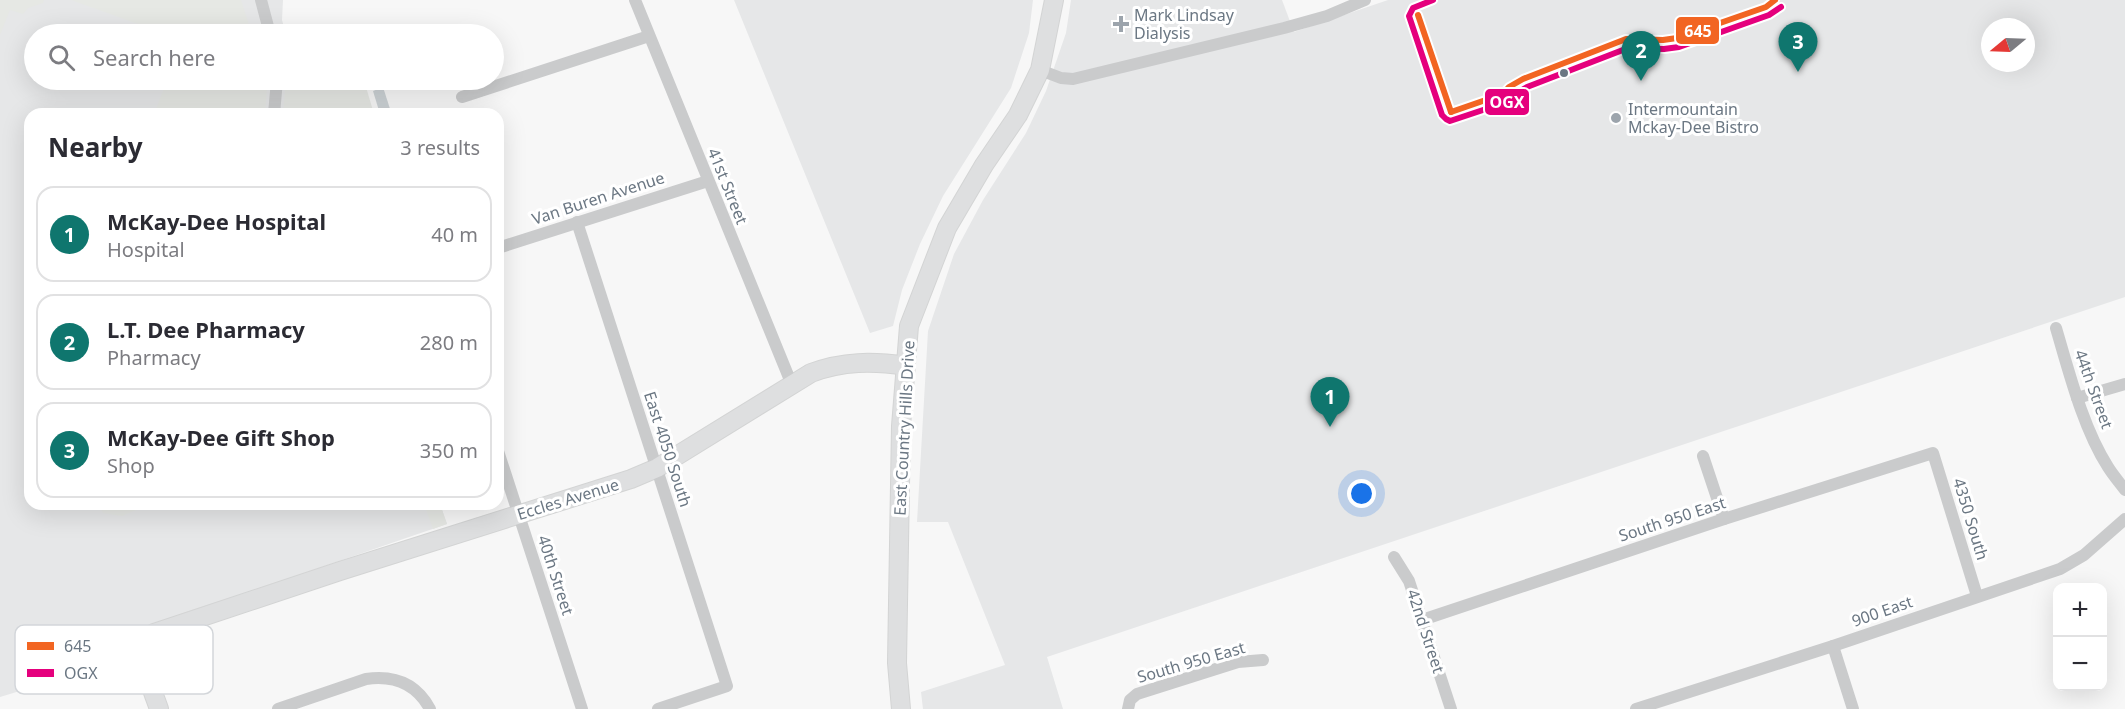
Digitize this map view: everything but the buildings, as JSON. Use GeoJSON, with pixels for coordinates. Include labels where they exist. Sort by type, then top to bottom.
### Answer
{"type":"FeatureCollection","features":[{"type":"Feature","properties":{"kind":"street"},"geometry":{"type":"LineString","coordinates":[[261,0],[267,24]]}},
{"type":"Feature","properties":{"kind":"street","name":"41st Street"},"geometry":{"type":"LineString","coordinates":[[635,0],[792,385]]}},
{"type":"Feature","properties":{"kind":"street"},"geometry":{"type":"LineString","coordinates":[[1054,0],[1040,70],[1061,78],[1073,79],[1284,28],[1327,16],[1365,0]]}},
{"type":"Feature","properties":{"kind":"street"},"geometry":{"type":"LineString","coordinates":[[504,83],[649,36]]}},
{"type":"Feature","properties":{"kind":"street","name":"East Country Hills Drive"},"geometry":{"type":"LineString","coordinates":[[901,709],[897,663],[901,426],[909,326],[947,228],[984,165],[1018,115],[1040,70]]}},
{"type":"Feature","properties":{"kind":"street"},"geometry":{"type":"LineString","coordinates":[[275,108],[276,90]]}},
{"type":"Feature","properties":{"kind":"street"},"geometry":{"type":"LineString","coordinates":[[462,97],[483,90]]}},
{"type":"Feature","properties":{"kind":"street","name":"Van Buren Avenue"},"geometry":{"type":"LineString","coordinates":[[504,246],[708,181]]}},
{"type":"Feature","properties":{"kind":"street","name":"East 4050 South"},"geometry":{"type":"LineString","coordinates":[[577,222],[727,686],[658,709]]}},
{"type":"Feature","properties":{"kind":"street","name":"44th Street"},"geometry":{"type":"LineString","coordinates":[[2056,327],[2077,398],[2108,467],[2125,490]]}},
{"type":"Feature","properties":{"kind":"street","name":"Eccles Avenue"},"geometry":{"type":"LineString","coordinates":[[178,625],[518,514],[616,485],[657,468],[811,373],[842,364],[881,362],[906,366]]}},
{"type":"Feature","properties":{"kind":"street"},"geometry":{"type":"LineString","coordinates":[[2077,398],[2125,384]]}},
{"type":"Feature","properties":{"kind":"street","name":"South 950 East"},"geometry":{"type":"LineString","coordinates":[[1422,620],[1724,519],[1934,453]]}},
{"type":"Feature","properties":{"kind":"street","name":"4350 South"},"geometry":{"type":"LineString","coordinates":[[1934,453],[1977,596]]}},
{"type":"Feature","properties":{"kind":"street"},"geometry":{"type":"LineString","coordinates":[[1703,456],[1724,519]]}},
{"type":"Feature","properties":{"kind":"street","name":"40th Street"},"geometry":{"type":"LineString","coordinates":[[504,470],[582,709]]}},
{"type":"Feature","properties":{"kind":"street","name":"900 East"},"geometry":{"type":"LineString","coordinates":[[1636,709],[1833,646],[2060,569],[2084,555],[2125,519]]}},
{"type":"Feature","properties":{"kind":"street","name":"42nd Street"},"geometry":{"type":"LineString","coordinates":[[1394,557],[1409,581],[1451,709]]}},
{"type":"Feature","properties":{"kind":"street"},"geometry":{"type":"LineString","coordinates":[[1833,646],[1853,709]]}},
{"type":"Feature","properties":{"kind":"street","name":"South 950 East"},"geometry":{"type":"LineString","coordinates":[[1129,705],[1137,694],[1238,662],[1263,660]]}},
{"type":"Feature","properties":{"kind":"street"},"geometry":{"type":"LineString","coordinates":[[278,709],[294,707],[366,679],[378,678],[395,679],[407,683],[418,691],[430,709]]}},
{"type":"Feature","properties":{"kind":"street","name":"Eccles Avenue"},"geometry":{"type":"LineString","coordinates":[[154,694],[159,709]]}},
{"type":"Feature","properties":{"kind":"shaded area"},"geometry":{"type":"Polygon","coordinates":[[[0,0],[283,0],[283,24],[24,24],[24,90],[302,90],[308,108],[24,108],[24,510],[442,510],[447,524],[153,625],[15,625],[15,692],[0,697],[0,0]]]}},
{"type":"Feature","properties":{"kind":"shaded area"},"geometry":{"type":"Polygon","coordinates":[[[0,0],[44,0],[43,3],[28,8],[23,14],[10,10],[0,35],[0,0]]]}},
{"type":"Feature","properties":{"kind":"shaded area"},"geometry":{"type":"Polygon","coordinates":[[[71,0],[241,0],[249,24],[138,24],[71,0]]]}},
{"type":"Feature","properties":{"kind":"shaded area"},"geometry":{"type":"Polygon","coordinates":[[[734,0],[1033,0],[1029,33],[1011,88],[943,196],[920,244],[902,290],[893,326],[870,333],[734,0]]]}},
{"type":"Feature","properties":{"kind":"shaded area"},"geometry":{"type":"Polygon","coordinates":[[[1071,0],[1282,0],[1294,32],[1388,0],[2125,0],[2125,297],[1047,657],[1063,709],[923,709],[921,692],[1005,665],[948,522],[917,522],[928,331],[954,254],[983,200],[1026,133],[1046,91],[1066,33],[1071,0]]]}},
{"type":"Feature","properties":{"kind":"shaded area"},"geometry":{"type":"Polygon","coordinates":[[[163,90],[267,90],[265,108],[156,108],[163,90]]]}},
{"type":"Feature","properties":{"kind":"shaded area"},"geometry":{"type":"Polygon","coordinates":[[[285,90],[367,90],[372,108],[284,108],[285,90]]]}},
{"type":"Feature","properties":{"kind":"shaded area"},"geometry":{"type":"Polygon","coordinates":[[[384,90],[390,108],[378,108],[373,91],[384,90]]]}},
{"type":"Feature","properties":{"kind":"shaded area"},"geometry":{"type":"Polygon","coordinates":[[[102,510],[136,510],[122,516],[103,513],[102,510]]]}},
{"type":"Feature","properties":{"kind":"shaded area"},"geometry":{"type":"Polygon","coordinates":[[[426,510],[442,510],[447,524],[433,529],[426,510]]]}},
{"type":"Feature","properties":{"kind":"transit line","name":"OGX"},"geometry":{"type":"LineString","coordinates":[[1433,0],[1413,8],[1409,16],[1442,115],[1450,121],[1507,102],[1527,87],[1628,48],[1679,47],[1769,15],[1781,7]]}},
{"type":"Feature","properties":{"kind":"transit line","name":"645"},"geometry":{"type":"LineString","coordinates":[[1451,112],[1503,94],[1509,87],[1523,79],[1626,39],[1677,38],[1766,7],[1775,0]]}},
{"type":"Feature","properties":{"kind":"transit line","name":"645"},"geometry":{"type":"LineString","coordinates":[[1418,15],[1451,112]]}},
{"type":"Feature","properties":{"kind":"place","name":"Mark Lindsay Dialysis"},"geometry":{"type":"Point","coordinates":[1121,24]}},
{"type":"Feature","properties":{"kind":"place","name":"McKay-Dee Gift Shop"},"geometry":{"type":"Point","coordinates":[1798,72]}},
{"type":"Feature","properties":{"kind":"place","name":"L.T. Dee Pharmacy"},"geometry":{"type":"Point","coordinates":[1641,81]}},
{"type":"Feature","properties":{"kind":"place","name":"Intermountain Mckay-Dee Bistro"},"geometry":{"type":"Point","coordinates":[1616,118]}},
{"type":"Feature","properties":{"kind":"place","name":"McKay-Dee Hospital"},"geometry":{"type":"Point","coordinates":[1330,427]}}]}
